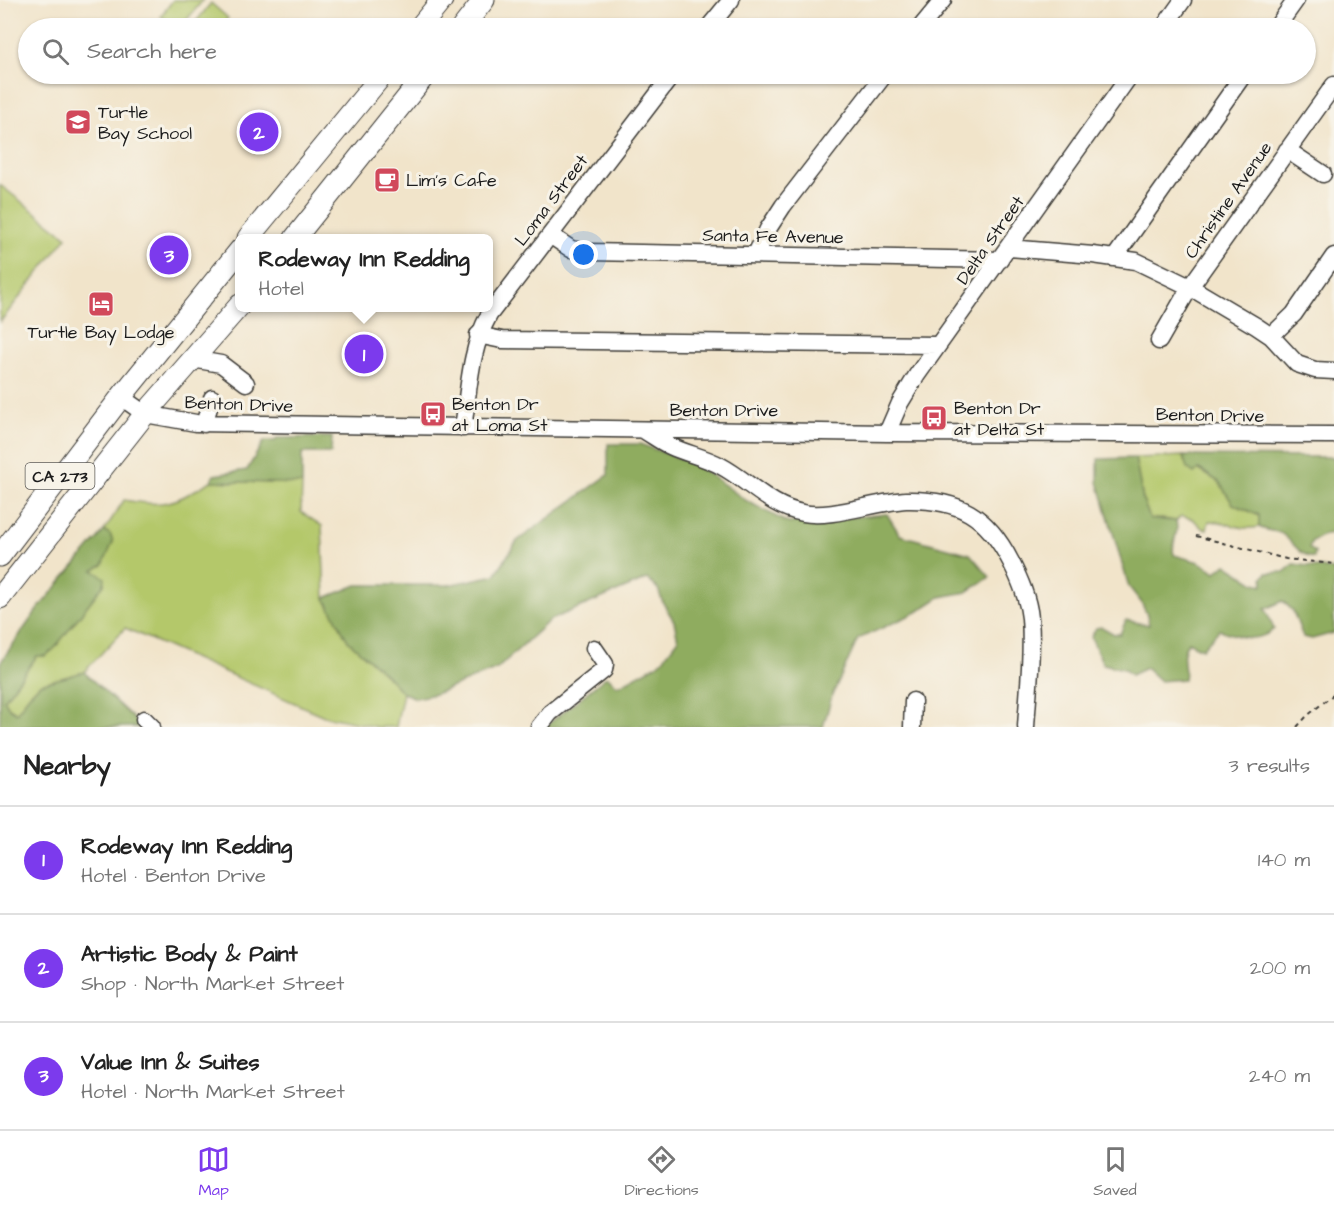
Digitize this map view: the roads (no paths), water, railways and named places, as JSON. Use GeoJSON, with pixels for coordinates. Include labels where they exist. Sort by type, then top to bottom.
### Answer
{"type":"FeatureCollection","features":[{"type":"Feature","properties":{"kind":"main road"},"geometry":{"type":"LineString","coordinates":[[427,18],[442,0]]}},
{"type":"Feature","properties":{"kind":"main road"},"geometry":{"type":"LineString","coordinates":[[470,18],[484,0]]}},
{"type":"Feature","properties":{"kind":"main road"},"geometry":{"type":"LineString","coordinates":[[251,234],[375,84]]}},
{"type":"Feature","properties":{"kind":"main road"},"geometry":{"type":"LineString","coordinates":[[298,234],[418,84]]}},
{"type":"Feature","properties":{"kind":"main road","name":"CA 273"},"geometry":{"type":"LineString","coordinates":[[0,556],[121,397],[235,256]]}},
{"type":"Feature","properties":{"kind":"main road","name":"CA 273"},"geometry":{"type":"LineString","coordinates":[[0,598],[145,414],[235,311]]}},
{"type":"Feature","properties":{"kind":"street"},"geometry":{"type":"LineString","coordinates":[[716,18],[731,0]]}},
{"type":"Feature","properties":{"kind":"street"},"geometry":{"type":"LineString","coordinates":[[928,18],[943,0]]}},
{"type":"Feature","properties":{"kind":"street"},"geometry":{"type":"LineString","coordinates":[[1170,18],[1183,0]]}},
{"type":"Feature","properties":{"kind":"street"},"geometry":{"type":"LineString","coordinates":[[1283,18],[1296,0]]}},
{"type":"Feature","properties":{"kind":"street","name":"Loma Street"},"geometry":{"type":"LineString","coordinates":[[493,309],[665,84]]}},
{"type":"Feature","properties":{"kind":"street"},"geometry":{"type":"LineString","coordinates":[[756,254],[783,206],[877,84]]}},
{"type":"Feature","properties":{"kind":"street","name":"Delta Street"},"geometry":{"type":"LineString","coordinates":[[887,433],[908,389],[1124,84]]}},
{"type":"Feature","properties":{"kind":"street"},"geometry":{"type":"LineString","coordinates":[[1115,257],[1237,84]]}},
{"type":"Feature","properties":{"kind":"street","name":"Christine Avenue"},"geometry":{"type":"LineString","coordinates":[[1159,341],[1190,287],[1334,85]]}},
{"type":"Feature","properties":{"kind":"street"},"geometry":{"type":"LineString","coordinates":[[1287,150],[1323,174]]}},
{"type":"Feature","properties":{"kind":"street","name":"Santa Fe Avenue"},"geometry":{"type":"LineString","coordinates":[[550,236],[572,249],[589,252],[1004,254],[1125,258],[1190,287],[1271,336],[1297,364],[1315,370],[1334,371]]}},
{"type":"Feature","properties":{"kind":"street"},"geometry":{"type":"LineString","coordinates":[[1271,336],[1294,314],[1334,256]]}},
{"type":"Feature","properties":{"kind":"street","name":"Loma Street"},"geometry":{"type":"LineString","coordinates":[[463,428],[474,349],[478,335],[491,312]]}},
{"type":"Feature","properties":{"kind":"street"},"geometry":{"type":"LineString","coordinates":[[478,335],[502,340],[939,345]]}},
{"type":"Feature","properties":{"kind":"street"},"geometry":{"type":"LineString","coordinates":[[192,359],[221,364],[246,383]]}},
{"type":"Feature","properties":{"kind":"street","name":"Benton Drive"},"geometry":{"type":"LineString","coordinates":[[121,397],[145,414],[204,424],[887,433],[1334,435]]}},
{"type":"Feature","properties":{"kind":"street"},"geometry":{"type":"LineString","coordinates":[[204,424],[212,399]]}},
{"type":"Feature","properties":{"kind":"street"},"geometry":{"type":"LineString","coordinates":[[643,430],[670,446],[715,462],[741,478],[772,502],[800,513],[818,514],[887,502],[913,500],[944,503],[976,516],[989,528],[1005,551],[1020,581],[1028,605],[1030,637],[1026,727]]}},
{"type":"Feature","properties":{"kind":"street"},"geometry":{"type":"LineString","coordinates":[[539,727],[550,713],[604,670],[605,664],[594,648]]}},
{"type":"Feature","properties":{"kind":"street"},"geometry":{"type":"LineString","coordinates":[[912,701],[912,727]]}},
{"type":"Feature","properties":{"kind":"place","name":"Turtle Bay School"},"geometry":{"type":"Point","coordinates":[78,122]}},
{"type":"Feature","properties":{"kind":"place","name":"Artistic Body & Paint"},"geometry":{"type":"Point","coordinates":[259,132]}},
{"type":"Feature","properties":{"kind":"place","name":"Lim's Cafe"},"geometry":{"type":"Point","coordinates":[387,180]}},
{"type":"Feature","properties":{"kind":"place","name":"Value Inn & Suites"},"geometry":{"type":"Point","coordinates":[169,255]}},
{"type":"Feature","properties":{"kind":"place","name":"Turtle Bay Lodge"},"geometry":{"type":"Point","coordinates":[101,304]}},
{"type":"Feature","properties":{"kind":"place","name":"Rodeway Inn Redding"},"geometry":{"type":"Point","coordinates":[364,354]}},
{"type":"Feature","properties":{"kind":"place","name":"Benton Dr at Loma St"},"geometry":{"type":"Point","coordinates":[433,414]}},
{"type":"Feature","properties":{"kind":"place","name":"Benton Dr at Delta St"},"geometry":{"type":"Point","coordinates":[934,418]}}]}
